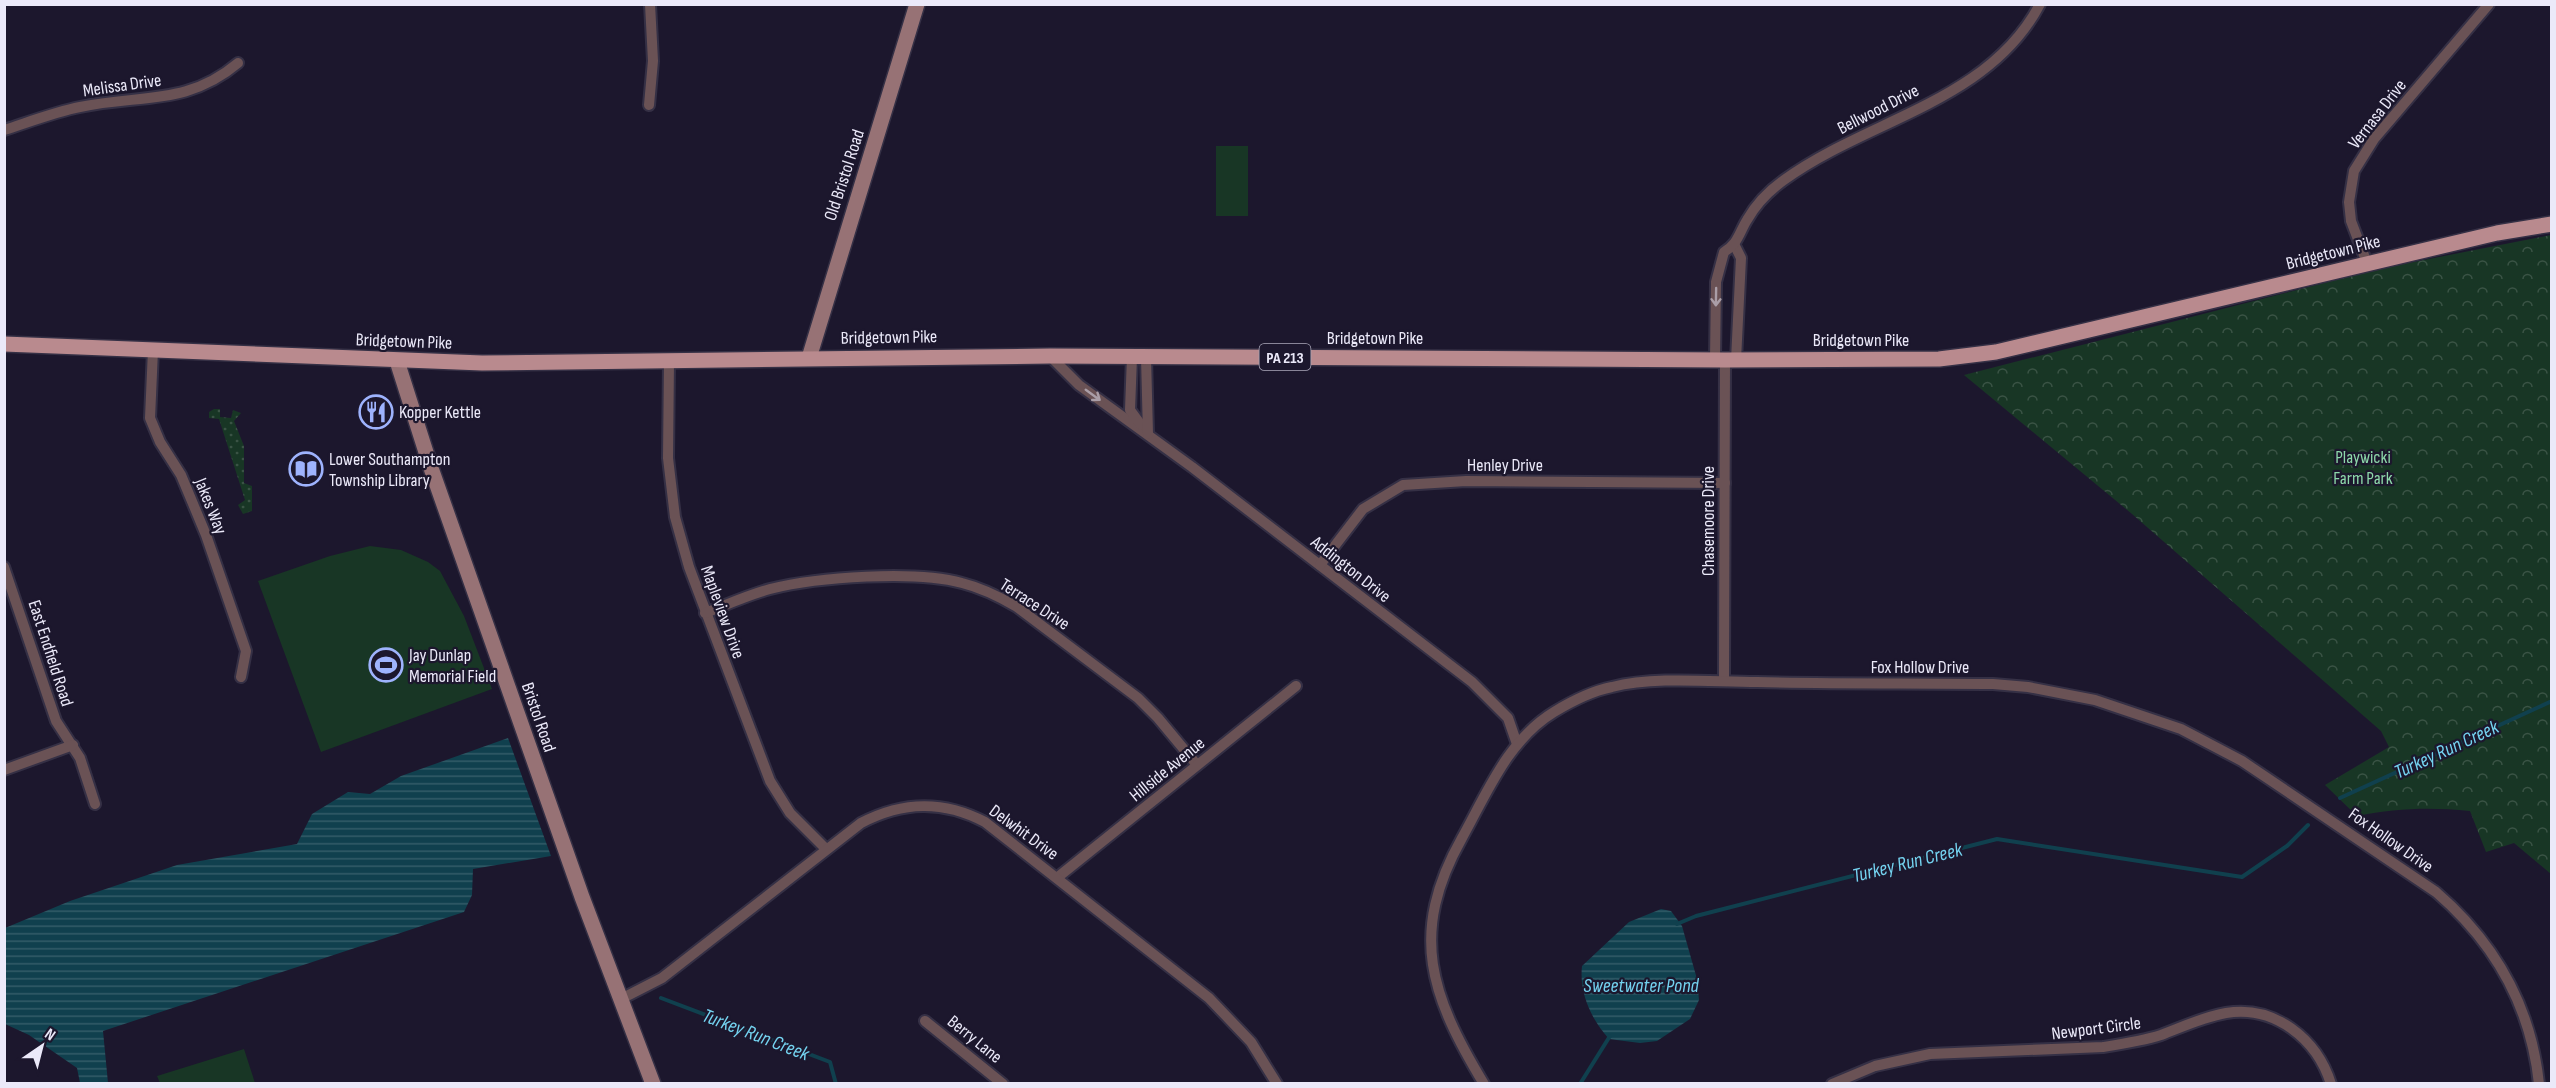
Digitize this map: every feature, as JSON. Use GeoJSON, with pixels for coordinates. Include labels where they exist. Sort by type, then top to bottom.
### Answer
{"type":"FeatureCollection","features":[{"type":"Feature","properties":{"kind":"main road","name":"Old Bristol Road"},"geometry":{"type":"LineString","coordinates":[[809,358],[917,4]]}},
{"type":"Feature","properties":{"kind":"main road","name":"Bridgetown Pike"},"geometry":{"type":"LineString","coordinates":[[4,344],[482,363],[1050,356],[1939,359],[1996,352],[2120,325],[2367,263],[2497,233],[2552,224]]}},
{"type":"Feature","properties":{"kind":"main road","name":"Bristol Road"},"geometry":{"type":"LineString","coordinates":[[397,361],[454,535],[653,1083]]}},
{"type":"Feature","properties":{"kind":"street"},"geometry":{"type":"LineString","coordinates":[[649,105],[653,61],[650,4]]}},
{"type":"Feature","properties":{"kind":"street","name":"Bellwood Drive"},"geometry":{"type":"LineString","coordinates":[[1725,360],[1717,274],[1724,252],[1735,246],[1758,204],[1785,179],[1837,148],[1979,75],[2008,50],[2040,4]]}},
{"type":"Feature","properties":{"kind":"street","name":"Vernasa Drive"},"geometry":{"type":"LineString","coordinates":[[2367,263],[2351,221],[2349,202],[2354,171],[2374,139],[2489,4]]}},
{"type":"Feature","properties":{"kind":"street","name":"Melissa Drive"},"geometry":{"type":"LineString","coordinates":[[4,130],[79,107],[195,90],[222,76],[238,63]]}},
{"type":"Feature","properties":{"kind":"street"},"geometry":{"type":"LineString","coordinates":[[1725,360],[1741,258],[1735,246]]}},
{"type":"Feature","properties":{"kind":"street","name":"Jakes Way"},"geometry":{"type":"LineString","coordinates":[[153,350],[150,418],[160,442],[181,475],[206,535],[246,651],[241,677]]}},
{"type":"Feature","properties":{"kind":"street","name":"Addington Drive"},"geometry":{"type":"LineString","coordinates":[[1050,356],[1079,385],[1148,434],[1472,682],[1508,718],[1517,744]]}},
{"type":"Feature","properties":{"kind":"street"},"geometry":{"type":"LineString","coordinates":[[1139,357],[1148,434]]}},
{"type":"Feature","properties":{"kind":"street","name":"Addington Drive"},"geometry":{"type":"LineString","coordinates":[[1139,357],[1130,410],[1148,434]]}},
{"type":"Feature","properties":{"kind":"street","name":"Chasemoore Drive"},"geometry":{"type":"LineString","coordinates":[[1724,681],[1725,360]]}},
{"type":"Feature","properties":{"kind":"street","name":"Mapleview Drive"},"geometry":{"type":"LineString","coordinates":[[669,361],[668,458],[675,517],[705,613],[776,792],[790,813],[826,849]]}},
{"type":"Feature","properties":{"kind":"street","name":"Henley Drive"},"geometry":{"type":"LineString","coordinates":[[1320,565],[1364,508],[1403,485],[1466,482],[1725,483]]}},
{"type":"Feature","properties":{"kind":"street","name":"East Endfield Road"},"geometry":{"type":"LineString","coordinates":[[4,567],[56,722],[73,745],[94,804]]}},
{"type":"Feature","properties":{"kind":"street","name":"Terrace Drive"},"geometry":{"type":"LineString","coordinates":[[705,613],[768,590],[807,581],[930,578],[962,583],[996,595],[1017,607],[1138,698],[1197,765]]}},
{"type":"Feature","properties":{"kind":"street","name":"Fox Hollow Drive"},"geometry":{"type":"LineString","coordinates":[[1485,1083],[1452,1029],[1440,1000],[1431,955],[1431,929],[1435,903],[1447,866],[1517,744],[1554,712],[1589,694],[1612,687],[1633,683],[1724,681],[1971,684],[2028,687],[2127,710],[2201,739],[2242,761],[2314,807],[2436,892],[2452,906],[2489,947],[2517,997],[2533,1046],[2539,1083]]}},
{"type":"Feature","properties":{"kind":"street","name":"Hillside Avenue"},"geometry":{"type":"LineString","coordinates":[[1058,877],[1296,686]]}},
{"type":"Feature","properties":{"kind":"street"},"geometry":{"type":"LineString","coordinates":[[4,770],[73,745]]}},
{"type":"Feature","properties":{"kind":"street","name":"Delwhit Drive"},"geometry":{"type":"LineString","coordinates":[[621,999],[662,978],[826,849],[876,815],[907,806],[939,806],[970,814],[985,822],[1058,877],[1209,998],[1251,1042],[1278,1083]]}},
{"type":"Feature","properties":{"kind":"street","name":"Newport Circle"},"geometry":{"type":"LineString","coordinates":[[1832,1083],[1875,1066],[1913,1057],[2103,1047],[2134,1043],[2194,1021],[2236,1012],[2260,1014],[2292,1028],[2312,1047],[2331,1083]]}},
{"type":"Feature","properties":{"kind":"street","name":"Berry Lane"},"geometry":{"type":"LineString","coordinates":[[926,1020],[1003,1083]]}},
{"type":"Feature","properties":{"kind":"green space"},"geometry":{"type":"Polygon","coordinates":[[[1216,146],[1248,146],[1248,216],[1216,216],[1216,146]]]}},
{"type":"Feature","properties":{"kind":"green space","name":"Playwicki Farm Park"},"geometry":{"type":"Polygon","coordinates":[[[2552,235],[2551,874],[2514,843],[2486,852],[2470,811],[2414,809],[2357,816],[2325,785],[2389,747],[2381,731],[2132,514],[1964,375],[2383,268],[2552,235]]]}},
{"type":"Feature","properties":{"kind":"green space"},"geometry":{"type":"Polygon","coordinates":[[[220,409],[220,417],[231,418],[233,410],[241,413],[234,421],[244,446],[244,483],[252,486],[252,511],[243,514],[238,505],[245,500],[219,419],[209,418],[209,412],[220,409]]]}},
{"type":"Feature","properties":{"kind":"green space","name":"Jay Dunlap Memorial Field"},"geometry":{"type":"Polygon","coordinates":[[[370,546],[401,550],[428,562],[440,571],[464,616],[492,689],[321,752],[258,581],[330,556],[370,546]]]}},
{"type":"Feature","properties":{"kind":"green space"},"geometry":{"type":"Polygon","coordinates":[[[244,1049],[255,1083],[160,1083],[157,1076],[244,1049]]]}},
{"type":"Feature","properties":{"kind":"water"},"geometry":{"type":"Polygon","coordinates":[[[508,738],[551,856],[473,869],[472,895],[464,912],[103,1031],[108,1083],[80,1083],[77,1068],[29,1035],[5,1024],[5,928],[70,901],[177,865],[297,844],[312,814],[348,792],[370,794],[401,776],[508,738]]]}},
{"type":"Feature","properties":{"kind":"water","name":"Sweetwater Pond"},"geometry":{"type":"Polygon","coordinates":[[[1661,909],[1671,911],[1682,926],[1697,979],[1699,1000],[1690,1019],[1657,1041],[1640,1043],[1609,1039],[1597,1023],[1584,996],[1582,966],[1629,922],[1661,909]]]}},
{"type":"Feature","properties":{"kind":"waterway","name":"Turkey Run Creek"},"geometry":{"type":"LineString","coordinates":[[2340,798],[2552,701]]}},
{"type":"Feature","properties":{"kind":"waterway","name":"Turkey Run Creek"},"geometry":{"type":"LineString","coordinates":[[1677,924],[1696,916],[1997,839],[2242,877],[2287,846],[2308,825]]}},
{"type":"Feature","properties":{"kind":"waterway","name":"Turkey Run Creek"},"geometry":{"type":"LineString","coordinates":[[661,998],[830,1062],[836,1084]]}},
{"type":"Feature","properties":{"kind":"waterway","name":"Turkey Run Creek"},"geometry":{"type":"LineString","coordinates":[[1580,1084],[1610,1036]]}},
{"type":"Feature","properties":{"kind":"place","name":"Kopper Kettle"},"geometry":{"type":"Point","coordinates":[376,412]}},
{"type":"Feature","properties":{"kind":"place","name":"Lower Southampton Township Library"},"geometry":{"type":"Point","coordinates":[306,469]}},
{"type":"Feature","properties":{"kind":"place","name":"Jay Dunlap Memorial Field"},"geometry":{"type":"Point","coordinates":[386,665]}}]}
